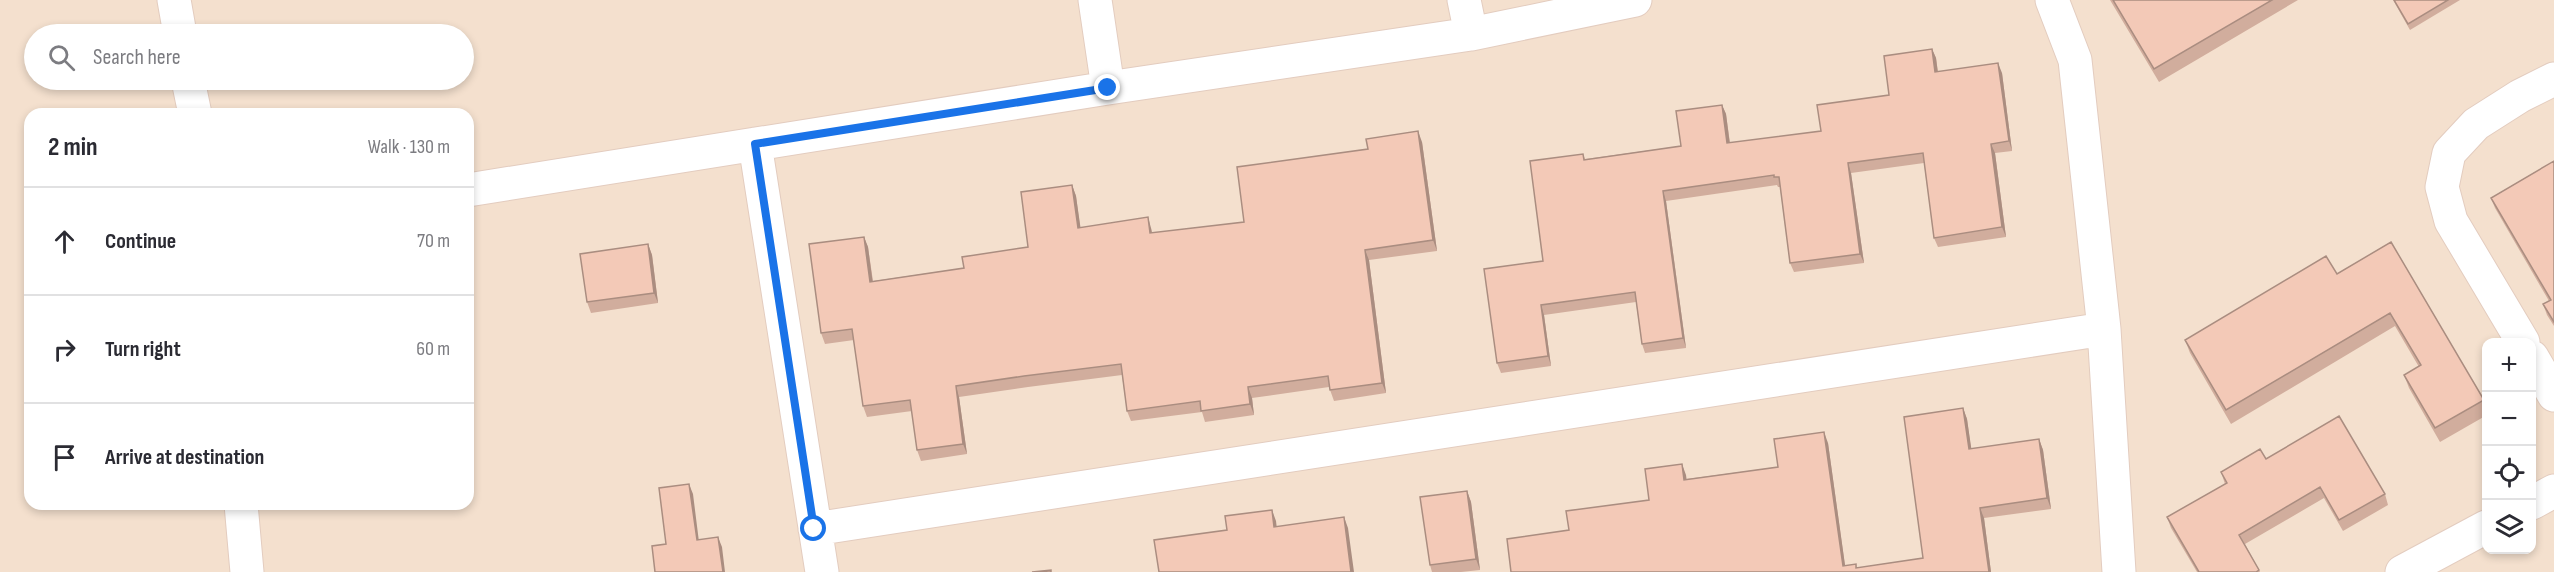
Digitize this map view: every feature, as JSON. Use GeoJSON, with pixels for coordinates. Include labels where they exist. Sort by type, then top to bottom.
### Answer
{"type":"FeatureCollection","features":[{"type":"Feature","properties":{"kind":"street"},"geometry":{"type":"LineString","coordinates":[[174,0],[178,24]]}},
{"type":"Feature","properties":{"kind":"street"},"geometry":{"type":"LineString","coordinates":[[1095,0],[1108,88]]}},
{"type":"Feature","properties":{"kind":"street"},"geometry":{"type":"LineString","coordinates":[[1464,0],[1471,34]]}},
{"type":"Feature","properties":{"kind":"street"},"geometry":{"type":"LineString","coordinates":[[474,189],[1108,88],[1471,34],[1635,0]]}},
{"type":"Feature","properties":{"kind":"street"},"geometry":{"type":"LineString","coordinates":[[2052,0],[2075,60],[2104,329],[2119,572]]}},
{"type":"Feature","properties":{"kind":"street"},"geometry":{"type":"LineString","coordinates":[[2521,338],[2451,221],[2442,187],[2449,153],[2476,124],[2520,96],[2554,79]]}},
{"type":"Feature","properties":{"kind":"street"},"geometry":{"type":"LineString","coordinates":[[190,90],[194,108]]}},
{"type":"Feature","properties":{"kind":"street"},"geometry":{"type":"LineString","coordinates":[[755,144],[822,572]]}},
{"type":"Feature","properties":{"kind":"street"},"geometry":{"type":"LineString","coordinates":[[814,529],[2104,329]]}},
{"type":"Feature","properties":{"kind":"street"},"geometry":{"type":"LineString","coordinates":[[2536,364],[2554,395]]}},
{"type":"Feature","properties":{"kind":"street"},"geometry":{"type":"LineString","coordinates":[[2536,501],[2554,491]]}},
{"type":"Feature","properties":{"kind":"street"},"geometry":{"type":"LineString","coordinates":[[242,510],[247,572]]}},
{"type":"Feature","properties":{"kind":"street"},"geometry":{"type":"LineString","coordinates":[[2402,572],[2482,530]]}},
{"type":"Feature","properties":{"kind":"shaded area"},"geometry":{"type":"Polygon","coordinates":[[[0,0],[2554,0],[2554,572],[0,572],[0,0]]]}},
{"type":"Feature","properties":{"kind":"building"},"geometry":{"type":"Polygon","coordinates":[[[2113,0],[2272,0],[2154,69],[2113,0]]]}},
{"type":"Feature","properties":{"kind":"building"},"geometry":{"type":"Polygon","coordinates":[[[2394,0],[2448,0],[2408,24],[2394,0]]]}},
{"type":"Feature","properties":{"kind":"building"},"geometry":{"type":"Polygon","coordinates":[[[1932,49],[1935,72],[1998,63],[2009,141],[1991,144],[2002,227],[1934,238],[1923,153],[1848,163],[1860,254],[1790,263],[1779,177],[1774,177],[1774,175],[1663,191],[1683,338],[1642,344],[1635,292],[1541,305],[1548,356],[1497,363],[1484,269],[1543,261],[1530,161],[1583,154],[1584,160],[1681,146],[1676,111],[1722,105],[1727,143],[1821,131],[1817,105],[1889,95],[1884,56],[1932,49]]]}},
{"type":"Feature","properties":{"kind":"building"},"geometry":{"type":"Polygon","coordinates":[[[1418,131],[1433,240],[1365,250],[1382,383],[1330,390],[1328,376],[1248,387],[1250,404],[1201,411],[1200,401],[1127,411],[1121,364],[1024,376],[956,386],[963,444],[917,450],[910,400],[863,406],[852,329],[821,333],[809,244],[864,237],[870,282],[964,268],[962,257],[1028,247],[1021,192],[1072,185],[1078,228],[1148,217],[1150,233],[1244,222],[1237,167],[1368,149],[1366,139],[1418,131]]]}},
{"type":"Feature","properties":{"kind":"building"},"geometry":{"type":"Polygon","coordinates":[[[2554,161],[2554,322],[2543,304],[2551,300],[2491,198],[2554,161]]]}},
{"type":"Feature","properties":{"kind":"building"},"geometry":{"type":"Polygon","coordinates":[[[2391,242],[2482,397],[2482,401],[2435,428],[2404,375],[2421,365],[2390,313],[2226,410],[2185,340],[2326,256],[2337,274],[2391,242]]]}},
{"type":"Feature","properties":{"kind":"building"},"geometry":{"type":"Polygon","coordinates":[[[648,244],[654,293],[587,302],[580,254],[648,244]]]}},
{"type":"Feature","properties":{"kind":"building"},"geometry":{"type":"Polygon","coordinates":[[[1963,408],[1969,449],[2039,439],[2047,498],[1980,508],[1989,572],[1511,572],[1507,539],[1569,530],[1566,511],[1649,500],[1645,469],[1682,464],[1684,480],[1778,467],[1774,439],[1824,432],[1843,566],[1856,564],[1856,568],[1923,558],[1904,417],[1963,408]]]}},
{"type":"Feature","properties":{"kind":"building"},"geometry":{"type":"Polygon","coordinates":[[[2339,416],[2385,494],[2339,520],[2320,487],[2239,535],[2259,570],[2256,572],[2199,572],[2167,517],[2227,483],[2221,472],[2260,449],[2266,459],[2339,416]]]}},
{"type":"Feature","properties":{"kind":"building"},"geometry":{"type":"Polygon","coordinates":[[[689,484],[697,540],[718,537],[723,572],[655,572],[652,546],[666,544],[659,488],[689,484]]]}},
{"type":"Feature","properties":{"kind":"building"},"geometry":{"type":"Polygon","coordinates":[[[1467,491],[1476,559],[1430,565],[1420,497],[1467,491]]]}},
{"type":"Feature","properties":{"kind":"building"},"geometry":{"type":"Polygon","coordinates":[[[1272,510],[1274,527],[1344,517],[1351,572],[1159,572],[1154,540],[1227,530],[1225,516],[1272,510]]]}},
{"type":"Feature","properties":{"kind":"route"},"geometry":{"type":"LineString","coordinates":[[814,529],[755,144],[1108,88]]}}]}
